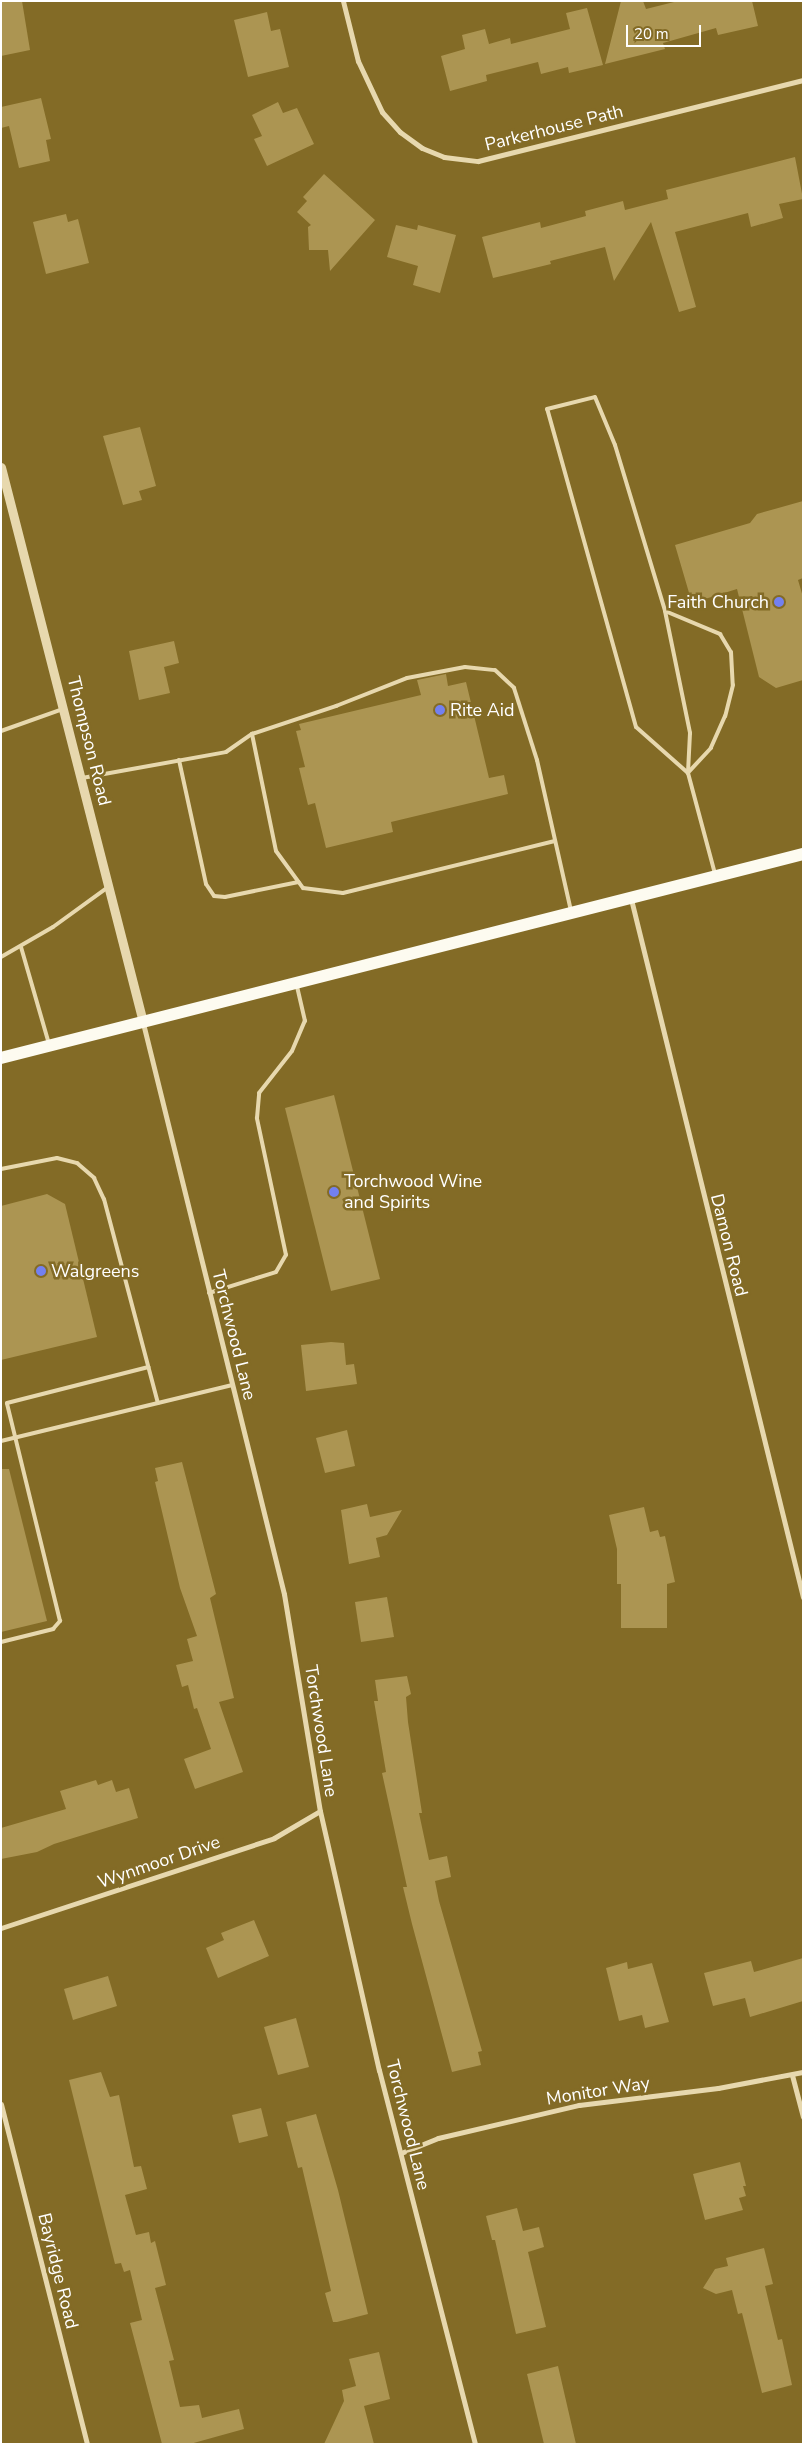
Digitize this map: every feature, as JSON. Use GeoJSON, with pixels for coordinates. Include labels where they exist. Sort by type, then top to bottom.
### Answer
{"type":"FeatureCollection","features":[{"type":"Feature","properties":{"kind":"main road"},"geometry":{"type":"LineString","coordinates":[[1,1058],[803,854]]}},
{"type":"Feature","properties":{"kind":"street","name":"Parkerhouse Path"},"geometry":{"type":"LineString","coordinates":[[343,1],[358,61],[382,112],[400,132],[422,148],[444,157],[478,161],[803,80]]}},
{"type":"Feature","properties":{"kind":"street","name":"Thompson Road"},"geometry":{"type":"LineString","coordinates":[[1,467],[143,1022]]}},
{"type":"Feature","properties":{"kind":"street","name":"Damon Road"},"geometry":{"type":"LineString","coordinates":[[631,898],[774,1493],[803,1597]]}},
{"type":"Feature","properties":{"kind":"street","name":"Torchwood Lane"},"geometry":{"type":"LineString","coordinates":[[143,1022],[284,1594],[320,1811],[401,2153],[475,2444]]}},
{"type":"Feature","properties":{"kind":"street","name":"Wynmoor Drive"},"geometry":{"type":"LineString","coordinates":[[1,1928],[274,1838],[320,1811]]}},
{"type":"Feature","properties":{"kind":"street","name":"Monitor Way"},"geometry":{"type":"LineString","coordinates":[[401,2153],[438,2138],[579,2105],[718,2088],[803,2072]]}},
{"type":"Feature","properties":{"kind":"street"},"geometry":{"type":"LineString","coordinates":[[792,2075],[803,2117]]}},
{"type":"Feature","properties":{"kind":"street","name":"Bayridge Road"},"geometry":{"type":"LineString","coordinates":[[1,2104],[87,2444]]}},
{"type":"Feature","properties":{"kind":"lane"},"geometry":{"type":"LineString","coordinates":[[688,773],[636,727],[547,409],[595,397],[615,445],[665,611],[690,733],[688,773],[715,876]]}},
{"type":"Feature","properties":{"kind":"lane"},"geometry":{"type":"LineString","coordinates":[[665,611],[720,634],[731,652],[734,666],[733,685],[726,716],[711,748],[688,773]]}},
{"type":"Feature","properties":{"kind":"lane"},"geometry":{"type":"LineString","coordinates":[[82,778],[226,752],[252,734],[336,706],[407,678],[465,667],[495,670],[514,688],[537,760],[572,913]]}},
{"type":"Feature","properties":{"kind":"lane"},"geometry":{"type":"LineString","coordinates":[[1,731],[64,709]]}},
{"type":"Feature","properties":{"kind":"lane"},"geometry":{"type":"LineString","coordinates":[[252,734],[276,851],[302,888],[343,893],[555,841]]}},
{"type":"Feature","properties":{"kind":"lane"},"geometry":{"type":"LineString","coordinates":[[178,760],[206,884],[214,896],[225,897],[298,882]]}},
{"type":"Feature","properties":{"kind":"lane"},"geometry":{"type":"LineString","coordinates":[[1,957],[20,948],[109,886]]}},
{"type":"Feature","properties":{"kind":"lane"},"geometry":{"type":"LineString","coordinates":[[20,948],[50,1046]]}},
{"type":"Feature","properties":{"kind":"lane"},"geometry":{"type":"LineString","coordinates":[[210,1293],[276,1272],[286,1255],[257,1118],[259,1093],[292,1051],[305,1021],[296,983]]}},
{"type":"Feature","properties":{"kind":"lane"},"geometry":{"type":"LineString","coordinates":[[1,1169],[57,1158],[77,1163],[94,1178],[104,1199],[158,1403]]}},
{"type":"Feature","properties":{"kind":"lane"},"geometry":{"type":"LineString","coordinates":[[1,1404],[148,1368]]}},
{"type":"Feature","properties":{"kind":"lane"},"geometry":{"type":"LineString","coordinates":[[1,1441],[232,1385]]}},
{"type":"Feature","properties":{"kind":"lane"},"geometry":{"type":"LineString","coordinates":[[1,1642],[53,1629],[60,1621],[7,1403]]}},
{"type":"Feature","properties":{"kind":"building"},"geometry":{"type":"Polygon","coordinates":[[[1,1],[22,1],[30,50],[1,56],[1,1]]]}},
{"type":"Feature","properties":{"kind":"building"},"geometry":{"type":"Polygon","coordinates":[[[621,1],[643,1],[646,9],[678,1],[752,1],[758,26],[718,35],[716,28],[663,43],[665,49],[605,64],[621,1]]]}},
{"type":"Feature","properties":{"kind":"building"},"geometry":{"type":"Polygon","coordinates":[[[587,8],[603,65],[569,73],[568,67],[541,74],[538,62],[486,75],[487,81],[450,91],[441,56],[465,49],[462,35],[485,29],[489,44],[510,38],[511,44],[570,29],[566,13],[587,8]]]}},
{"type":"Feature","properties":{"kind":"building"},"geometry":{"type":"Polygon","coordinates":[[[267,12],[271,31],[280,29],[289,67],[248,77],[234,20],[267,12]]]}},
{"type":"Feature","properties":{"kind":"building"},"geometry":{"type":"Polygon","coordinates":[[[41,98],[51,139],[46,140],[50,161],[19,168],[9,126],[1,128],[1,107],[41,98]]]}},
{"type":"Feature","properties":{"kind":"building"},"geometry":{"type":"Polygon","coordinates":[[[278,102],[283,113],[297,108],[314,144],[267,166],[254,139],[262,136],[252,115],[278,102]]]}},
{"type":"Feature","properties":{"kind":"building"},"geometry":{"type":"Polygon","coordinates":[[[795,157],[803,199],[779,204],[783,218],[751,227],[748,213],[675,232],[696,307],[679,312],[651,222],[614,281],[605,247],[550,261],[551,264],[493,278],[482,237],[540,222],[541,228],[586,216],[585,211],[623,201],[625,210],[668,199],[666,190],[795,157]]]}},
{"type":"Feature","properties":{"kind":"building"},"geometry":{"type":"Polygon","coordinates":[[[324,174],[375,220],[330,271],[328,250],[309,250],[308,227],[311,225],[297,212],[307,201],[303,197],[324,174]]]}},
{"type":"Feature","properties":{"kind":"building"},"geometry":{"type":"Polygon","coordinates":[[[66,214],[68,222],[78,219],[89,263],[46,274],[33,222],[66,214]]]}},
{"type":"Feature","properties":{"kind":"building"},"geometry":{"type":"Polygon","coordinates":[[[396,225],[417,230],[418,225],[456,235],[440,293],[413,285],[418,266],[387,257],[396,225]]]}},
{"type":"Feature","properties":{"kind":"building"},"geometry":{"type":"Polygon","coordinates":[[[140,427],[156,486],[139,491],[142,500],[123,505],[103,436],[140,427]]]}},
{"type":"Feature","properties":{"kind":"building"},"geometry":{"type":"Polygon","coordinates":[[[803,501],[803,578],[798,580],[803,597],[803,680],[776,688],[759,677],[737,589],[692,603],[675,545],[750,523],[757,514],[803,501]]]}},
{"type":"Feature","properties":{"kind":"building"},"geometry":{"type":"Polygon","coordinates":[[[174,641],[179,663],[164,667],[170,693],[139,700],[129,651],[174,641]]]}},
{"type":"Feature","properties":{"kind":"building","name":"Rite Aid"},"geometry":{"type":"Polygon","coordinates":[[[446,674],[448,686],[466,682],[489,778],[504,775],[508,794],[391,822],[393,832],[326,848],[315,803],[308,805],[299,768],[305,767],[296,731],[301,730],[299,724],[421,695],[417,680],[446,674]]]}},
{"type":"Feature","properties":{"kind":"building"},"geometry":{"type":"Polygon","coordinates":[[[334,1095],[380,1279],[331,1291],[285,1108],[334,1095]]]}},
{"type":"Feature","properties":{"kind":"building","name":"Walgreens"},"geometry":{"type":"Polygon","coordinates":[[[47,1194],[65,1204],[97,1337],[1,1360],[1,1206],[47,1194]]]}},
{"type":"Feature","properties":{"kind":"building"},"geometry":{"type":"Polygon","coordinates":[[[331,1342],[344,1343],[346,1365],[354,1364],[357,1384],[306,1391],[301,1345],[331,1342]]]}},
{"type":"Feature","properties":{"kind":"building"},"geometry":{"type":"Polygon","coordinates":[[[347,1430],[355,1466],[325,1473],[316,1438],[347,1430]]]}},
{"type":"Feature","properties":{"kind":"building"},"geometry":{"type":"Polygon","coordinates":[[[182,1462],[216,1594],[210,1598],[234,1698],[219,1702],[243,1772],[195,1789],[184,1759],[211,1749],[197,1708],[194,1709],[188,1685],[182,1687],[176,1665],[193,1661],[187,1639],[197,1636],[180,1588],[155,1482],[158,1481],[155,1468],[182,1462]]]}},
{"type":"Feature","properties":{"kind":"building"},"geometry":{"type":"Polygon","coordinates":[[[1,1469],[9,1469],[47,1621],[1,1632],[1,1469]]]}},
{"type":"Feature","properties":{"kind":"building"},"geometry":{"type":"Polygon","coordinates":[[[367,1504],[370,1517],[402,1510],[387,1535],[376,1538],[380,1557],[349,1564],[341,1510],[367,1504]]]}},
{"type":"Feature","properties":{"kind":"building"},"geometry":{"type":"Polygon","coordinates":[[[644,1507],[650,1532],[658,1530],[660,1537],[665,1536],[675,1582],[667,1584],[667,1628],[621,1628],[621,1584],[617,1584],[617,1549],[609,1515],[644,1507]]]}},
{"type":"Feature","properties":{"kind":"building"},"geometry":{"type":"Polygon","coordinates":[[[387,1597],[394,1637],[361,1642],[355,1602],[387,1597]]]}},
{"type":"Feature","properties":{"kind":"building"},"geometry":{"type":"Polygon","coordinates":[[[407,1676],[411,1694],[406,1697],[408,1722],[422,1813],[419,1813],[429,1860],[447,1856],[451,1877],[435,1881],[482,2051],[478,2052],[481,2065],[452,2072],[403,1887],[407,1887],[382,1773],[386,1772],[374,1701],[378,1701],[375,1680],[407,1676]]]}},
{"type":"Feature","properties":{"kind":"building"},"geometry":{"type":"Polygon","coordinates":[[[96,1780],[98,1785],[112,1780],[116,1792],[129,1788],[138,1818],[54,1844],[37,1852],[1,1859],[1,1828],[66,1809],[60,1791],[96,1780]]]}},
{"type":"Feature","properties":{"kind":"building"},"geometry":{"type":"Polygon","coordinates":[[[254,1920],[269,1956],[218,1978],[206,1948],[224,1940],[221,1933],[254,1920]]]}},
{"type":"Feature","properties":{"kind":"building"},"geometry":{"type":"Polygon","coordinates":[[[803,1958],[803,2001],[750,2017],[745,1998],[713,2006],[704,1973],[751,1961],[754,1972],[803,1958]]]}},
{"type":"Feature","properties":{"kind":"building"},"geometry":{"type":"Polygon","coordinates":[[[627,1962],[628,1969],[652,1963],[669,2022],[645,2028],[642,2015],[619,2021],[606,1968],[627,1962]]]}},
{"type":"Feature","properties":{"kind":"building"},"geometry":{"type":"Polygon","coordinates":[[[108,1976],[117,2006],[73,2020],[64,1989],[108,1976]]]}},
{"type":"Feature","properties":{"kind":"building"},"geometry":{"type":"Polygon","coordinates":[[[296,2018],[309,2067],[278,2075],[264,2027],[296,2018]]]}},
{"type":"Feature","properties":{"kind":"building"},"geometry":{"type":"Polygon","coordinates":[[[101,2072],[110,2097],[119,2095],[134,2167],[141,2166],[147,2189],[125,2195],[136,2235],[149,2232],[151,2243],[155,2241],[166,2285],[155,2288],[174,2360],[169,2361],[180,2407],[199,2405],[202,2418],[239,2409],[244,2429],[190,2444],[162,2444],[130,2323],[142,2320],[130,2270],[124,2272],[121,2263],[115,2264],[69,2080],[101,2072]]]}},
{"type":"Feature","properties":{"kind":"building"},"geometry":{"type":"Polygon","coordinates":[[[261,2108],[268,2136],[239,2143],[232,2115],[261,2108]]]}},
{"type":"Feature","properties":{"kind":"building"},"geometry":{"type":"Polygon","coordinates":[[[316,2114],[338,2190],[368,2314],[337,2322],[333,2322],[325,2293],[331,2291],[302,2167],[298,2168],[286,2122],[316,2114]]]}},
{"type":"Feature","properties":{"kind":"building"},"geometry":{"type":"Polygon","coordinates":[[[740,2162],[746,2186],[743,2186],[746,2196],[739,2198],[743,2210],[705,2220],[693,2174],[740,2162]]]}},
{"type":"Feature","properties":{"kind":"building"},"geometry":{"type":"Polygon","coordinates":[[[517,2208],[523,2231],[539,2227],[544,2247],[528,2252],[546,2327],[516,2334],[495,2240],[492,2240],[486,2216],[517,2208]]]}},
{"type":"Feature","properties":{"kind":"building"},"geometry":{"type":"Polygon","coordinates":[[[764,2248],[773,2284],[765,2286],[778,2340],[782,2339],[792,2385],[762,2393],[742,2313],[738,2314],[732,2290],[716,2294],[703,2288],[715,2269],[728,2266],[726,2258],[764,2248]]]}},
{"type":"Feature","properties":{"kind":"building"},"geometry":{"type":"Polygon","coordinates":[[[379,2352],[390,2399],[364,2406],[374,2444],[324,2444],[344,2401],[342,2390],[356,2386],[349,2359],[379,2352]]]}},
{"type":"Feature","properties":{"kind":"building"},"geometry":{"type":"Polygon","coordinates":[[[558,2366],[576,2444],[544,2444],[527,2374],[558,2366]]]}},
{"type":"Feature","properties":{"kind":"place","name":"Faith Church"},"geometry":{"type":"Point","coordinates":[779,602]}},
{"type":"Feature","properties":{"kind":"place","name":"Rite Aid"},"geometry":{"type":"Point","coordinates":[440,710]}},
{"type":"Feature","properties":{"kind":"place","name":"Torchwood Wine and Spirits"},"geometry":{"type":"Point","coordinates":[334,1192]}},
{"type":"Feature","properties":{"kind":"place","name":"Walgreens"},"geometry":{"type":"Point","coordinates":[41,1271]}}]}
